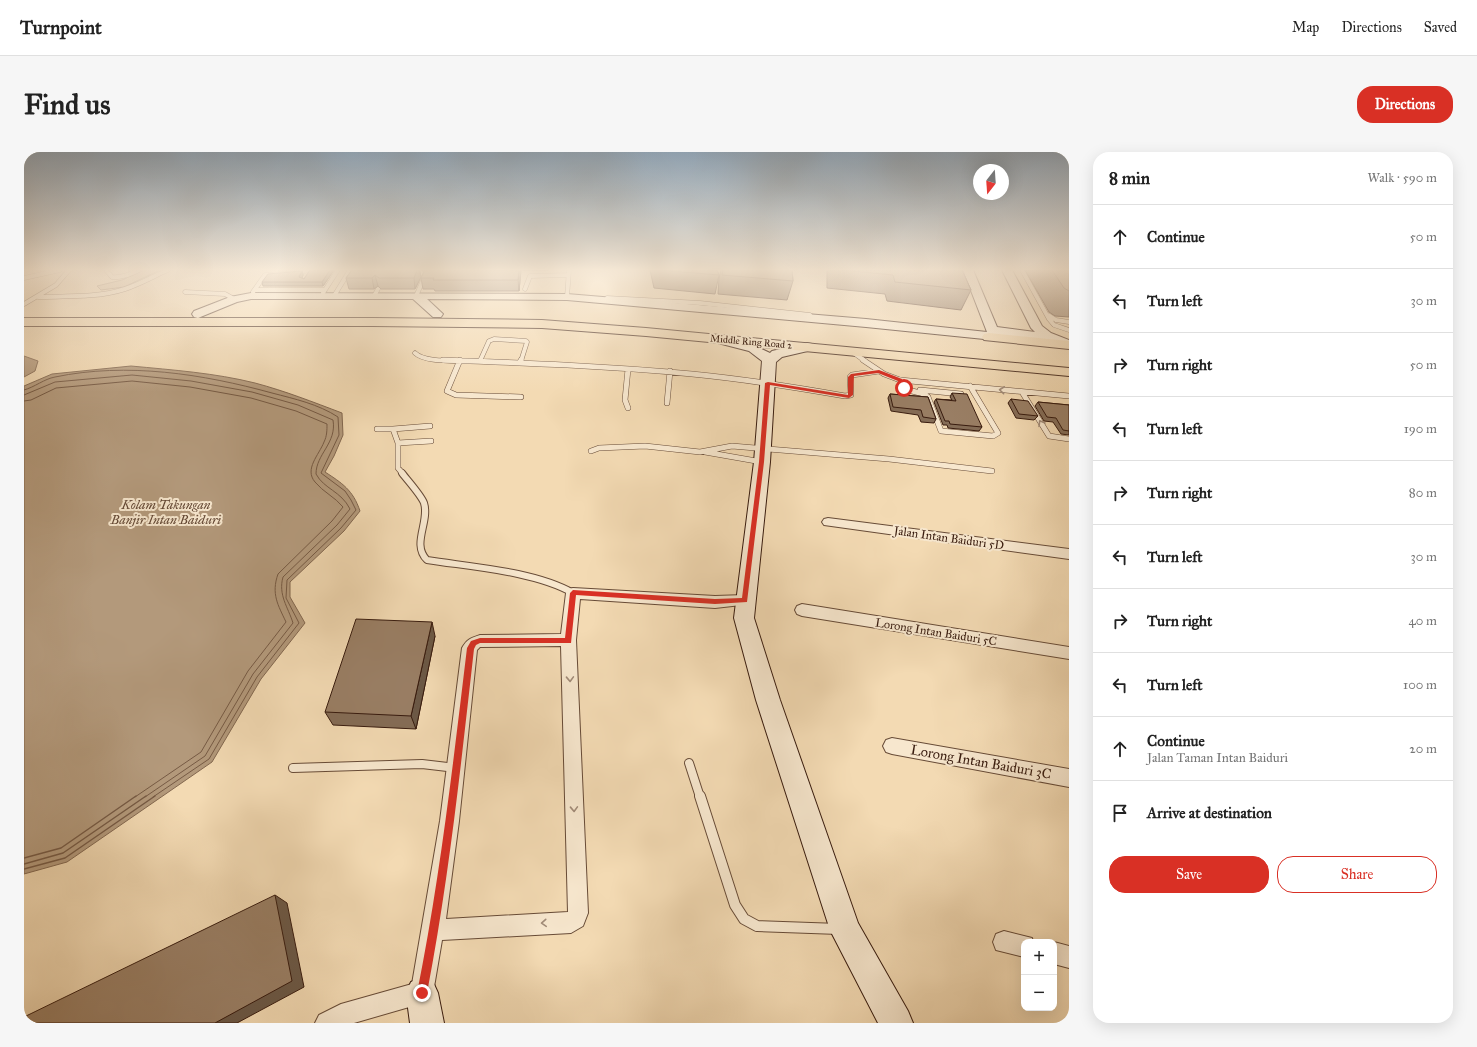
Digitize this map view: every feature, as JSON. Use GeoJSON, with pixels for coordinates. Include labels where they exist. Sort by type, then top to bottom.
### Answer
{"type":"FeatureCollection","features":[{"type":"Feature","properties":{"kind":"highway","name":"Middle Ring Road 2"},"geometry":{"type":"LineString","coordinates":[[24,314],[437,314],[539,317],[631,322],[1069,363]]}},
{"type":"Feature","properties":{"kind":"highway","name":"Middle Ring Road 2"},"geometry":{"type":"LineString","coordinates":[[24,322],[373,322],[535,324],[608,328],[1069,372]]}},
{"type":"Feature","properties":{"kind":"highway"},"geometry":{"type":"LineString","coordinates":[[991,333],[1069,345]]}},
{"type":"Feature","properties":{"kind":"street"},"geometry":{"type":"LineString","coordinates":[[198,314],[206,311]]}},
{"type":"Feature","properties":{"kind":"street"},"geometry":{"type":"LineString","coordinates":[[433,311],[437,314]]}},
{"type":"Feature","properties":{"kind":"street"},"geometry":{"type":"LineString","coordinates":[[724,311],[1021,336],[1046,336]]}},
{"type":"Feature","properties":{"kind":"street"},"geometry":{"type":"LineString","coordinates":[[984,311],[990,325],[991,333]]}},
{"type":"Feature","properties":{"kind":"street"},"geometry":{"type":"LineString","coordinates":[[1027,311],[1036,328],[1046,336],[1069,345]]}},
{"type":"Feature","properties":{"kind":"street"},"geometry":{"type":"LineString","coordinates":[[718,339],[760,351],[769,361],[762,455],[744,618],[768,700],[845,930],[896,1023]]}},
{"type":"Feature","properties":{"kind":"street"},"geometry":{"type":"LineString","coordinates":[[769,361],[777,354],[807,347]]}},
{"type":"Feature","properties":{"kind":"street","name":"Jalan Intan Baiduri 5D"},"geometry":{"type":"LineString","coordinates":[[828,522],[1069,554]]}},
{"type":"Feature","properties":{"kind":"street"},"geometry":{"type":"LineString","coordinates":[[434,930],[571,922],[576,919],[578,913],[568,640],[573,593],[715,602],[745,600]]}},
{"type":"Feature","properties":{"kind":"street","name":"Lorong Intan Baiduri 5C"},"geometry":{"type":"LineString","coordinates":[[802,610],[1069,653]]}},
{"type":"Feature","properties":{"kind":"street"},"geometry":{"type":"LineString","coordinates":[[327,1023],[341,1015],[425,1008],[434,930],[457,768],[470,648],[474,643],[480,641],[568,640]]}},
{"type":"Feature","properties":{"kind":"street","name":"Lorong Intan Baiduri 3C"},"geometry":{"type":"LineString","coordinates":[[892,746],[1069,778]]}},
{"type":"Feature","properties":{"kind":"street"},"geometry":{"type":"LineString","coordinates":[[1057,954],[1069,956]]}},
{"type":"Feature","properties":{"kind":"lane"},"geometry":{"type":"LineString","coordinates":[[1044,311],[1054,325],[1069,330]]}},
{"type":"Feature","properties":{"kind":"lane"},"geometry":{"type":"LineString","coordinates":[[1046,314],[1056,320],[1069,322]]}},
{"type":"Feature","properties":{"kind":"lane"},"geometry":{"type":"LineString","coordinates":[[480,361],[489,341],[494,339],[526,341],[527,342],[520,362]]}},
{"type":"Feature","properties":{"kind":"lane"},"geometry":{"type":"LineString","coordinates":[[851,351],[879,371],[900,380],[1069,396]]}},
{"type":"Feature","properties":{"kind":"lane"},"geometry":{"type":"LineString","coordinates":[[415,353],[423,359],[520,362],[670,372],[768,383],[849,396],[851,395],[850,377],[852,375],[879,371]]}},
{"type":"Feature","properties":{"kind":"lane"},"geometry":{"type":"LineString","coordinates":[[460,360],[447,391],[448,393],[456,395],[521,397]]}},
{"type":"Feature","properties":{"kind":"lane"},"geometry":{"type":"LineString","coordinates":[[628,369],[625,400],[628,408]]}},
{"type":"Feature","properties":{"kind":"lane"},"geometry":{"type":"LineString","coordinates":[[668,403],[670,372]]}},
{"type":"Feature","properties":{"kind":"lane"},"geometry":{"type":"LineString","coordinates":[[900,380],[904,388],[924,394],[928,397],[941,431],[993,436],[998,433],[970,386]]}},
{"type":"Feature","properties":{"kind":"lane"},"geometry":{"type":"LineString","coordinates":[[904,388],[975,396]]}},
{"type":"Feature","properties":{"kind":"lane"},"geometry":{"type":"LineString","coordinates":[[1022,392],[1049,436],[1069,439]]}},
{"type":"Feature","properties":{"kind":"lane"},"geometry":{"type":"LineString","coordinates":[[1028,401],[1035,402]]}},
{"type":"Feature","properties":{"kind":"lane"},"geometry":{"type":"LineString","coordinates":[[377,429],[430,426]]}},
{"type":"Feature","properties":{"kind":"lane"},"geometry":{"type":"LineString","coordinates":[[393,429],[398,443],[398,468],[424,503],[425,514],[420,548],[422,555],[427,560],[522,575],[559,585],[573,593]]}},
{"type":"Feature","properties":{"kind":"lane"},"geometry":{"type":"LineString","coordinates":[[398,443],[431,441]]}},
{"type":"Feature","properties":{"kind":"lane"},"geometry":{"type":"LineString","coordinates":[[591,451],[599,448],[645,446],[700,452],[889,459],[992,471]]}},
{"type":"Feature","properties":{"kind":"lane"},"geometry":{"type":"LineString","coordinates":[[700,452],[732,446],[762,455]]}},
{"type":"Feature","properties":{"kind":"lane"},"geometry":{"type":"LineString","coordinates":[[689,763],[735,905],[744,918],[757,926],[845,930]]}},
{"type":"Feature","properties":{"kind":"lane"},"geometry":{"type":"LineString","coordinates":[[293,768],[422,764],[457,768]]}},
{"type":"Feature","properties":{"kind":"water"},"geometry":{"type":"Polygon","coordinates":[[[24,356],[38,361],[35,371],[24,377],[24,356]]]}},
{"type":"Feature","properties":{"kind":"water","name":"Kolam Takungan Banjir Intan Baiduri"},"geometry":{"type":"Polygon","coordinates":[[[131,366],[194,372],[255,383],[342,413],[343,435],[325,472],[337,480],[350,492],[360,511],[344,531],[290,582],[290,597],[305,623],[261,679],[212,762],[67,862],[24,874],[24,386],[52,374],[131,366]]]}},
{"type":"Feature","properties":{"kind":"building"},"geometry":{"type":"Polygon","coordinates":[[[952,393],[967,394],[982,427],[950,424],[949,421],[945,421],[936,399],[956,401],[952,393]]]}},
{"type":"Feature","properties":{"kind":"building"},"geometry":{"type":"Polygon","coordinates":[[[890,394],[928,397],[936,419],[923,417],[921,410],[893,407],[890,394]]]}},
{"type":"Feature","properties":{"kind":"building"},"geometry":{"type":"Polygon","coordinates":[[[1011,399],[1028,401],[1038,416],[1019,414],[1011,399]]]}},
{"type":"Feature","properties":{"kind":"building"},"geometry":{"type":"Polygon","coordinates":[[[1038,402],[1069,405],[1069,431],[1063,430],[1056,418],[1047,417],[1038,402]]]}},
{"type":"Feature","properties":{"kind":"building"},"geometry":{"type":"Polygon","coordinates":[[[356,619],[432,622],[411,716],[325,712],[356,619]]]}},
{"type":"Feature","properties":{"kind":"building"},"geometry":{"type":"Polygon","coordinates":[[[275,895],[292,981],[215,1023],[24,1023],[24,1017],[275,895]]]}},
{"type":"Feature","properties":{"kind":"route"},"geometry":{"type":"LineString","coordinates":[[422,993],[434,930],[457,768],[470,648],[474,643],[480,641],[568,640],[573,593],[715,602],[745,600],[762,462],[768,383],[849,396],[851,395],[850,377],[852,375],[879,371],[900,380],[904,388]]}}]}
